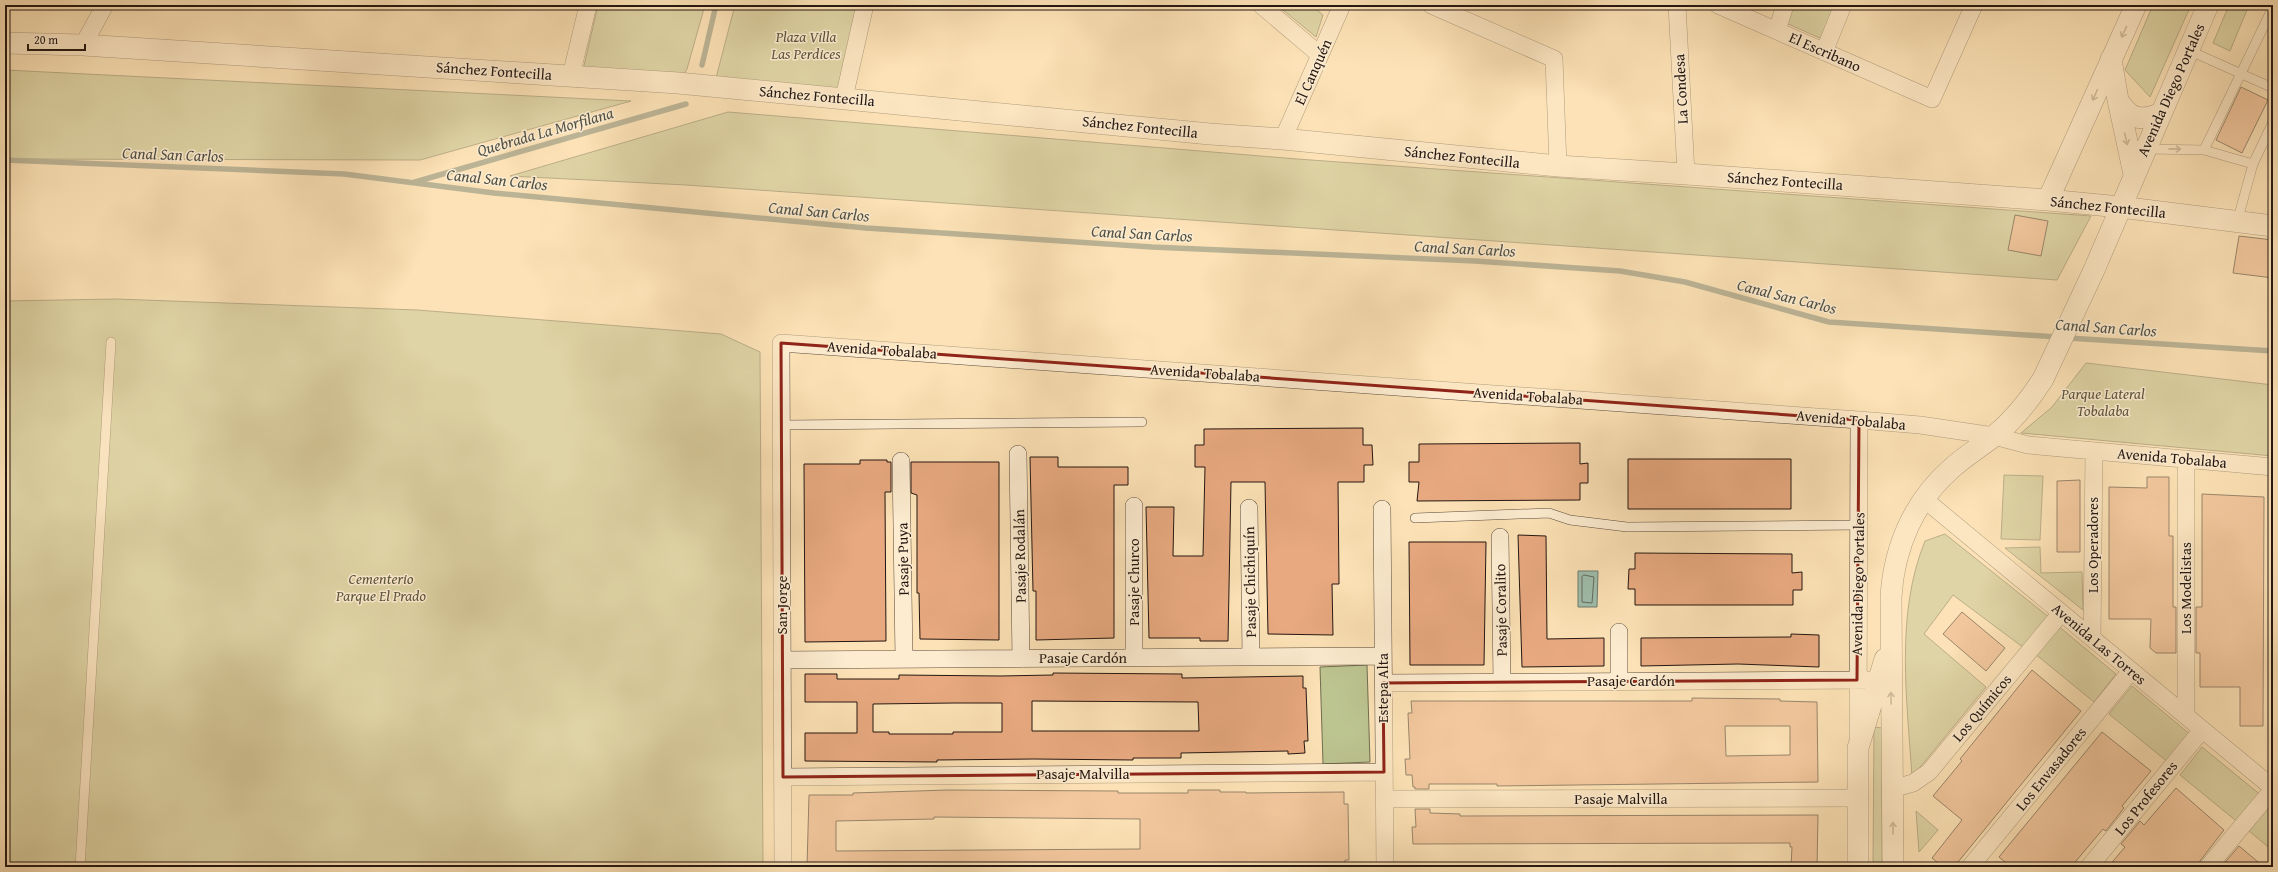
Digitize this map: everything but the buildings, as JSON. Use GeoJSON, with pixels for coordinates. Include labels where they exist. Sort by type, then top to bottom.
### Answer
{"type":"FeatureCollection","features":[{"type":"Feature","properties":{"kind":"street"},"geometry":{"type":"LineString","coordinates":[[83,45],[105,5]]}},
{"type":"Feature","properties":{"kind":"street"},"geometry":{"type":"LineString","coordinates":[[571,76],[588,5]]}},
{"type":"Feature","properties":{"kind":"street"},"geometry":{"type":"LineString","coordinates":[[844,98],[865,5]]}},
{"type":"Feature","properties":{"kind":"street"},"geometry":{"type":"LineString","coordinates":[[1261,5],[1320,55]]}},
{"type":"Feature","properties":{"kind":"street"},"geometry":{"type":"LineString","coordinates":[[1431,5],[1554,59],[1558,166]]}},
{"type":"Feature","properties":{"kind":"street","name":"La Condesa"},"geometry":{"type":"LineString","coordinates":[[1677,5],[1686,174]]}},
{"type":"Feature","properties":{"kind":"street","name":"El Escribano"},"geometry":{"type":"LineString","coordinates":[[1718,5],[1932,100],[1974,5]]}},
{"type":"Feature","properties":{"kind":"street"},"geometry":{"type":"LineString","coordinates":[[1777,31],[1785,5]]}},
{"type":"Feature","properties":{"kind":"street"},"geometry":{"type":"LineString","coordinates":[[1824,52],[1843,5]]}},
{"type":"Feature","properties":{"kind":"street"},"geometry":{"type":"LineString","coordinates":[[2048,200],[2136,5]]}},
{"type":"Feature","properties":{"kind":"street","name":"Avenida Diego Portales"},"geometry":{"type":"LineString","coordinates":[[1893,867],[1892,591],[1895,564],[1906,529],[1924,499],[1952,468],[1994,436],[2026,404],[2043,379],[2094,270],[2145,148],[2208,5]]}},
{"type":"Feature","properties":{"kind":"street","name":"El Canquén"},"geometry":{"type":"LineString","coordinates":[[1283,139],[1320,55],[1335,8]]}},
{"type":"Feature","properties":{"kind":"street","name":"Sánchez Fontecilla"},"geometry":{"type":"LineString","coordinates":[[5,43],[83,45],[678,83],[1558,166],[2048,200],[2120,207],[2273,226]]}},
{"type":"Feature","properties":{"kind":"street","name":"Avenida Diego Portales"},"geometry":{"type":"LineString","coordinates":[[2111,59],[2134,174]]}},
{"type":"Feature","properties":{"kind":"street"},"geometry":{"type":"LineString","coordinates":[[2118,100],[2126,112],[2134,118],[2144,119],[2161,113]]}},
{"type":"Feature","properties":{"kind":"street","name":"Avenida Tobalaba"},"geometry":{"type":"LineString","coordinates":[[781,343],[1920,425],[1994,436],[2028,445],[2273,467]]}},
{"type":"Feature","properties":{"kind":"street","name":"San Jorge"},"geometry":{"type":"LineString","coordinates":[[781,343],[783,867]]}},
{"type":"Feature","properties":{"kind":"street","name":"Avenida Diego Portales"},"geometry":{"type":"LineString","coordinates":[[1858,867],[1857,680],[1859,420]]}},
{"type":"Feature","properties":{"kind":"street","name":"Los Operadores"},"geometry":{"type":"LineString","coordinates":[[2092,638],[2094,451]]}},
{"type":"Feature","properties":{"kind":"street","name":"Pasaje Rodalán"},"geometry":{"type":"LineString","coordinates":[[1018,454],[1021,659]]}},
{"type":"Feature","properties":{"kind":"street","name":"Los Modelistas"},"geometry":{"type":"LineString","coordinates":[[2186,459],[2186,716]]}},
{"type":"Feature","properties":{"kind":"street","name":"Pasaje Puya"},"geometry":{"type":"LineString","coordinates":[[901,460],[904,658]]}},
{"type":"Feature","properties":{"kind":"street","name":"Avenida Las Torres"},"geometry":{"type":"LineString","coordinates":[[1924,499],[2273,789]]}},
{"type":"Feature","properties":{"kind":"street","name":"Pasaje Churco"},"geometry":{"type":"LineString","coordinates":[[1134,506],[1134,658]]}},
{"type":"Feature","properties":{"kind":"street","name":"Pasaje Chichiquín"},"geometry":{"type":"LineString","coordinates":[[1250,508],[1251,657]]}},
{"type":"Feature","properties":{"kind":"street","name":"Estepa Alta"},"geometry":{"type":"LineString","coordinates":[[1382,509],[1385,867]]}},
{"type":"Feature","properties":{"kind":"street","name":"Pasaje Coralito"},"geometry":{"type":"LineString","coordinates":[[1500,537],[1502,682]]}},
{"type":"Feature","properties":{"kind":"street","name":"Los Químicos"},"geometry":{"type":"LineString","coordinates":[[1892,789],[1913,783],[1929,772],[2061,613]]}},
{"type":"Feature","properties":{"kind":"street"},"geometry":{"type":"LineString","coordinates":[[1619,632],[1619,682]]}},
{"type":"Feature","properties":{"kind":"street","name":"Avenida Diego Portales"},"geometry":{"type":"LineString","coordinates":[[1858,748],[1891,638]]}},
{"type":"Feature","properties":{"kind":"street","name":"Pasaje Cardón"},"geometry":{"type":"LineString","coordinates":[[782,660],[1383,656]]}},
{"type":"Feature","properties":{"kind":"street","name":"Los Envasadores"},"geometry":{"type":"LineString","coordinates":[[1970,867],[2132,671]]}},
{"type":"Feature","properties":{"kind":"street","name":"Pasaje Cardón"},"geometry":{"type":"LineString","coordinates":[[1383,683],[1879,680]]}},
{"type":"Feature","properties":{"kind":"street"},"geometry":{"type":"LineString","coordinates":[[1870,711],[1882,718],[1888,725],[1891,733],[1892,753]]}},
{"type":"Feature","properties":{"kind":"street","name":"Los Profesores"},"geometry":{"type":"LineString","coordinates":[[2089,867],[2202,730]]}},
{"type":"Feature","properties":{"kind":"street","name":"Pasaje Malvilla"},"geometry":{"type":"LineString","coordinates":[[783,777],[1384,772]]}},
{"type":"Feature","properties":{"kind":"street"},"geometry":{"type":"LineString","coordinates":[[2208,867],[2273,789]]}},
{"type":"Feature","properties":{"kind":"street","name":"Pasaje Malvilla"},"geometry":{"type":"LineString","coordinates":[[1384,799],[1858,798]]}},
{"type":"Feature","properties":{"kind":"lane"},"geometry":{"type":"LineString","coordinates":[[2204,150],[2273,7]]}},
{"type":"Feature","properties":{"kind":"lane"},"geometry":{"type":"LineString","coordinates":[[2188,50],[2273,88]]}},
{"type":"Feature","properties":{"kind":"lane"},"geometry":{"type":"LineString","coordinates":[[2237,222],[2253,164],[2273,122]]}},
{"type":"Feature","properties":{"kind":"lane"},"geometry":{"type":"LineString","coordinates":[[2145,148],[2204,150],[2253,164]]}},
{"type":"Feature","properties":{"kind":"lane"},"geometry":{"type":"LineString","coordinates":[[80,867],[111,342]]}},
{"type":"Feature","properties":{"kind":"lane"},"geometry":{"type":"LineString","coordinates":[[782,425],[1142,422]]}},
{"type":"Feature","properties":{"kind":"lane"},"geometry":{"type":"LineString","coordinates":[[1415,518],[1549,513],[1570,520],[1627,527],[1859,525]]}},
{"type":"Feature","properties":{"kind":"highlighted area"},"geometry":{"type":"Polygon","coordinates":[[[781,343],[1859,420],[1857,680],[1383,683],[1384,772],[783,777],[781,343]]]}},
{"type":"Feature","properties":{"kind":"green space"},"geometry":{"type":"Polygon","coordinates":[[[598,5],[705,5],[687,69],[683,76],[583,70],[598,5]]]}},
{"type":"Feature","properties":{"kind":"green space","name":"Plaza Villa Las Perdices"},"geometry":{"type":"Polygon","coordinates":[[[735,5],[856,5],[840,91],[716,78],[735,5]]]}},
{"type":"Feature","properties":{"kind":"green space"},"geometry":{"type":"Polygon","coordinates":[[[1277,5],[1311,5],[1323,15],[1316,37],[1277,5]]]}},
{"type":"Feature","properties":{"kind":"green space"},"geometry":{"type":"Polygon","coordinates":[[[1792,5],[1835,5],[1822,39],[1786,23],[1792,5]]]}},
{"type":"Feature","properties":{"kind":"green space"},"geometry":{"type":"Polygon","coordinates":[[[2153,5],[2191,5],[2150,97],[2125,70],[2153,5]]]}},
{"type":"Feature","properties":{"kind":"green space"},"geometry":{"type":"Polygon","coordinates":[[[2229,5],[2249,5],[2230,51],[2213,43],[2229,5]]]}},
{"type":"Feature","properties":{"kind":"green space"},"geometry":{"type":"Polygon","coordinates":[[[5,70],[631,101],[420,160],[5,159],[5,70]]]}},
{"type":"Feature","properties":{"kind":"green space"},"geometry":{"type":"Polygon","coordinates":[[[728,112],[1297,159],[2091,216],[2057,280],[686,185],[510,176],[728,112]]]}},
{"type":"Feature","properties":{"kind":"green space","name":"Cementerio Parque El Prado"},"geometry":{"type":"Polygon","coordinates":[[[116,299],[417,310],[721,334],[760,352],[763,867],[5,867],[5,301],[116,299]]]}},
{"type":"Feature","properties":{"kind":"green space","name":"Parque Lateral Tobalaba"},"geometry":{"type":"Polygon","coordinates":[[[2086,363],[2273,385],[2273,456],[2021,433],[2052,407],[2086,363]]]}},
{"type":"Feature","properties":{"kind":"green space"},"geometry":{"type":"Polygon","coordinates":[[[2004,475],[2043,476],[2040,540],[2001,539],[2004,475]]]}},
{"type":"Feature","properties":{"kind":"green space"},"geometry":{"type":"Polygon","coordinates":[[[1945,534],[2050,618],[2024,648],[1953,595],[1924,634],[1986,687],[1912,777],[1905,658],[1906,628],[1910,598],[1916,569],[1925,541],[1945,534]]]}},
{"type":"Feature","properties":{"kind":"green space"},"geometry":{"type":"Polygon","coordinates":[[[2040,547],[2041,573],[2082,572],[2083,610],[2005,548],[2040,547]]]}},
{"type":"Feature","properties":{"kind":"green space"},"geometry":{"type":"Polygon","coordinates":[[[2057,625],[2116,674],[2094,702],[2034,653],[2057,625]]]}},
{"type":"Feature","properties":{"kind":"green space"},"geometry":{"type":"Polygon","coordinates":[[[1367,665],[1370,762],[1323,764],[1320,667],[1367,665]]]}},
{"type":"Feature","properties":{"kind":"green space"},"geometry":{"type":"Polygon","coordinates":[[[2132,686],[2191,735],[2169,763],[2109,714],[2132,686]]]}},
{"type":"Feature","properties":{"kind":"green space"},"geometry":{"type":"Polygon","coordinates":[[[1874,727],[1882,728],[1882,867],[1873,867],[1874,727]]]}},
{"type":"Feature","properties":{"kind":"green space"},"geometry":{"type":"Polygon","coordinates":[[[2202,747],[2262,796],[2240,824],[2180,775],[2202,747]]]}},
{"type":"Feature","properties":{"kind":"green space"},"geometry":{"type":"Polygon","coordinates":[[[2271,803],[2273,804],[2273,851],[2249,831],[2271,803]]]}},
{"type":"Feature","properties":{"kind":"green space"},"geometry":{"type":"Polygon","coordinates":[[[1916,811],[1938,830],[1919,852],[1916,811]]]}},
{"type":"Feature","properties":{"kind":"water"},"geometry":{"type":"Polygon","coordinates":[[[1578,571],[1598,571],[1597,607],[1578,607],[1578,571]]]}},
{"type":"Feature","properties":{"kind":"waterway","name":"Quebrada La Morfilana"},"geometry":{"type":"LineString","coordinates":[[702,65],[716,5]]}},
{"type":"Feature","properties":{"kind":"waterway","name":"Quebrada La Morfilana"},"geometry":{"type":"LineString","coordinates":[[415,182],[686,104]]}},
{"type":"Feature","properties":{"kind":"waterway","name":"Canal San Carlos"},"geometry":{"type":"LineString","coordinates":[[5,160],[344,174],[494,193],[866,228],[1152,247],[1475,261],[1620,271],[1685,282],[1829,322],[2057,337]]}},
{"type":"Feature","properties":{"kind":"waterway","name":"Canal San Carlos"},"geometry":{"type":"LineString","coordinates":[[2068,338],[2273,351]]}}]}
